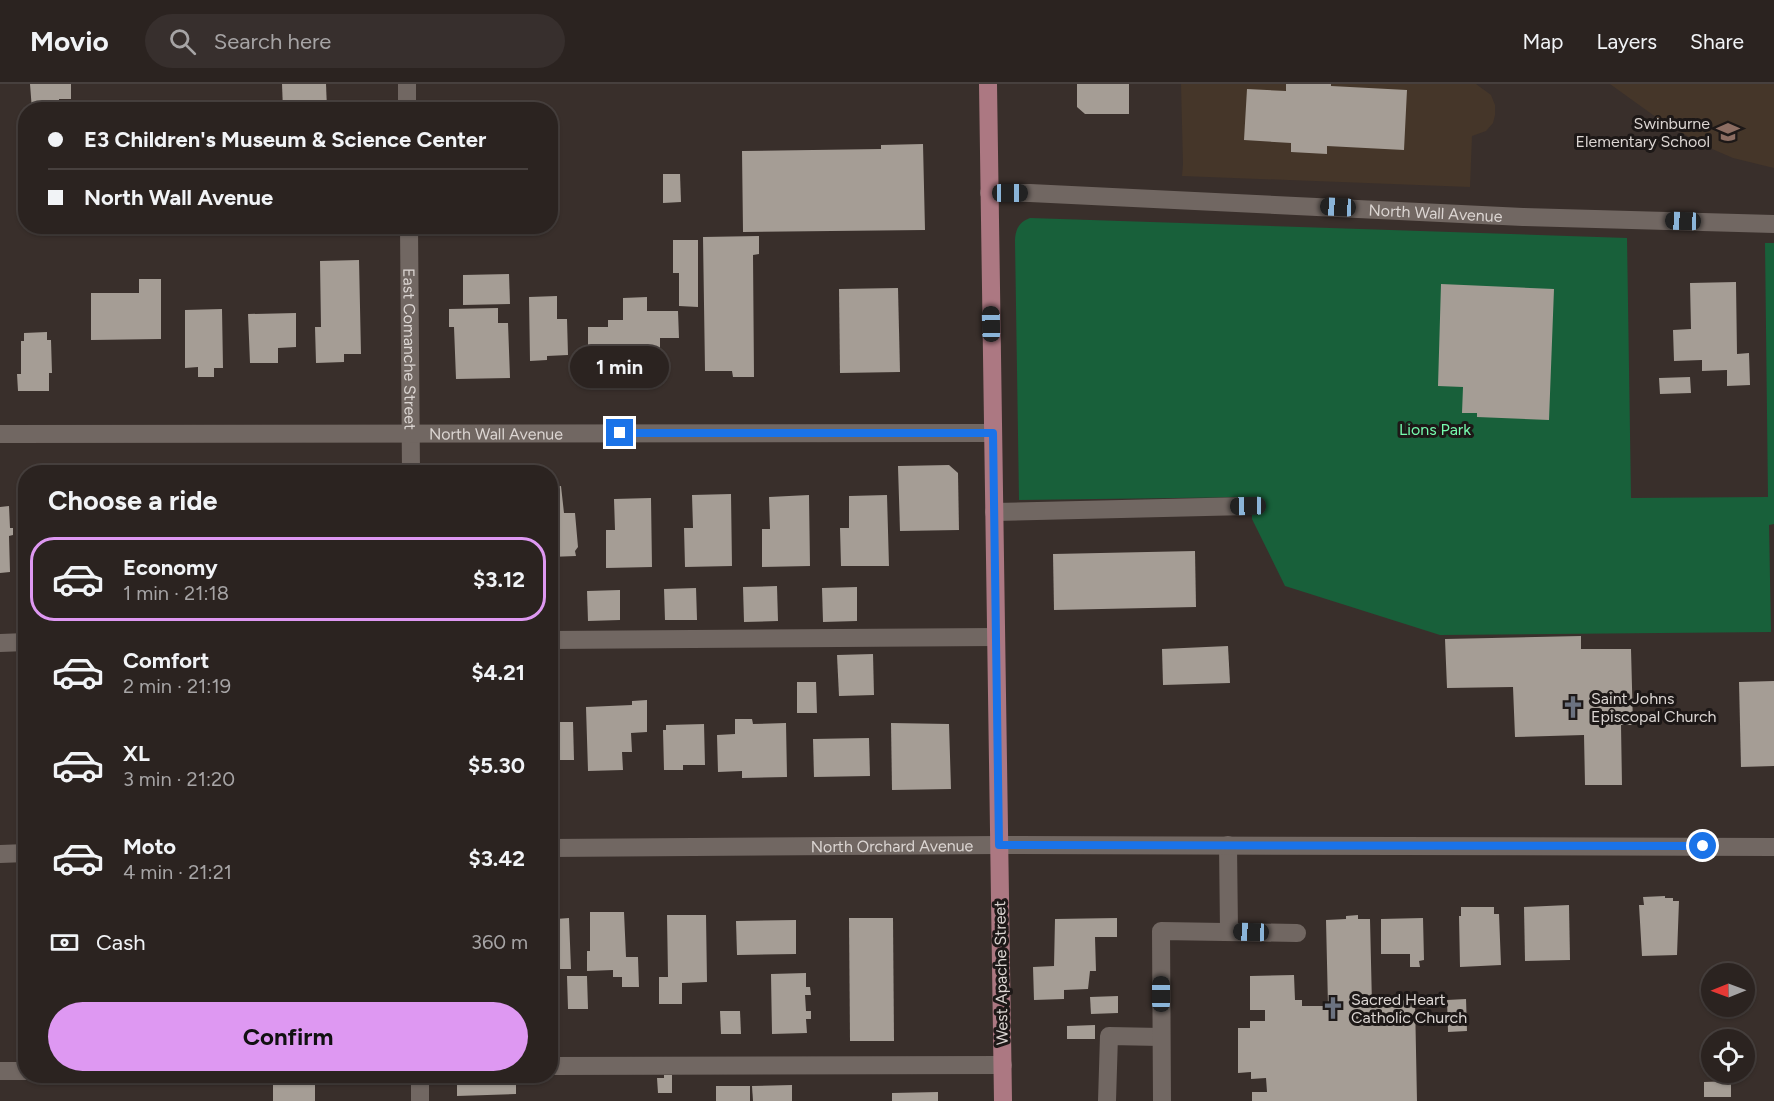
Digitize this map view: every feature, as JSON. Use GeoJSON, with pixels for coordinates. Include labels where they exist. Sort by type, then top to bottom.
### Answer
{"type":"FeatureCollection","features":[{"type":"Feature","properties":{"kind":"main road","name":"West Apache Street"},"geometry":{"type":"LineString","coordinates":[[988,84],[1003,1101]]}},
{"type":"Feature","properties":{"kind":"street"},"geometry":{"type":"LineString","coordinates":[[407,84],[407,102]]}},
{"type":"Feature","properties":{"kind":"street","name":"North Wall Avenue"},"geometry":{"type":"LineString","coordinates":[[989,193],[1150,198],[1523,217],[1774,224]]}},
{"type":"Feature","properties":{"kind":"street","name":"East Comanche Street"},"geometry":{"type":"LineString","coordinates":[[409,234],[411,465]]}},
{"type":"Feature","properties":{"kind":"street","name":"North Wall Avenue"},"geometry":{"type":"LineString","coordinates":[[0,434],[993,433]]}},
{"type":"Feature","properties":{"kind":"street"},"geometry":{"type":"LineString","coordinates":[[994,512],[1248,506]]}},
{"type":"Feature","properties":{"kind":"street"},"geometry":{"type":"LineString","coordinates":[[558,640],[996,637]]}},
{"type":"Feature","properties":{"kind":"street"},"geometry":{"type":"LineString","coordinates":[[0,643],[18,642]]}},
{"type":"Feature","properties":{"kind":"street","name":"North Orchard Avenue"},"geometry":{"type":"LineString","coordinates":[[558,848],[999,845],[1774,846]]}},
{"type":"Feature","properties":{"kind":"street"},"geometry":{"type":"LineString","coordinates":[[1228,845],[1229,931]]}},
{"type":"Feature","properties":{"kind":"street"},"geometry":{"type":"LineString","coordinates":[[0,854],[18,853]]}},
{"type":"Feature","properties":{"kind":"street"},"geometry":{"type":"LineString","coordinates":[[1162,1101],[1161,931],[1297,933]]}},
{"type":"Feature","properties":{"kind":"street"},"geometry":{"type":"LineString","coordinates":[[1107,1101],[1109,1036],[1161,1037]]}},
{"type":"Feature","properties":{"kind":"street"},"geometry":{"type":"LineString","coordinates":[[558,1066],[1003,1065]]}},
{"type":"Feature","properties":{"kind":"street"},"geometry":{"type":"LineString","coordinates":[[0,1071],[18,1071]]}},
{"type":"Feature","properties":{"kind":"street"},"geometry":{"type":"LineString","coordinates":[[420,1083],[420,1101]]}},
{"type":"Feature","properties":{"kind":"shaded area"},"geometry":{"type":"Polygon","coordinates":[[[1181,84],[1476,84],[1491,95],[1495,105],[1495,115],[1493,123],[1486,131],[1472,136],[1470,187],[1182,176],[1181,84]]]}},
{"type":"Feature","properties":{"kind":"shaded area","name":"Swinburne Elementary School"},"geometry":{"type":"Polygon","coordinates":[[[1610,84],[1774,84],[1774,168],[1733,158],[1703,145],[1660,120],[1610,84]]]}},
{"type":"Feature","properties":{"kind":"green space","name":"Lions Park"},"geometry":{"type":"Polygon","coordinates":[[[1030,218],[1627,238],[1631,498],[1768,497],[1765,243],[1774,243],[1774,524],[1769,525],[1771,632],[1440,635],[1285,586],[1252,519],[1252,497],[1019,500],[1015,241],[1018,227],[1030,218]]]}},
{"type":"Feature","properties":{"kind":"building"},"geometry":{"type":"Polygon","coordinates":[[[30,84],[71,84],[71,99],[59,99],[59,102],[31,102],[30,84]]]}},
{"type":"Feature","properties":{"kind":"building"},"geometry":{"type":"Polygon","coordinates":[[[282,84],[326,84],[327,102],[283,102],[282,84]]]}},
{"type":"Feature","properties":{"kind":"building"},"geometry":{"type":"Polygon","coordinates":[[[1077,84],[1129,84],[1129,114],[1085,114],[1077,107],[1077,84]]]}},
{"type":"Feature","properties":{"kind":"building"},"geometry":{"type":"Polygon","coordinates":[[[1286,84],[1331,84],[1331,86],[1407,90],[1404,150],[1327,146],[1327,154],[1291,152],[1291,143],[1244,140],[1247,89],[1286,91],[1286,84]]]}},
{"type":"Feature","properties":{"kind":"building"},"geometry":{"type":"Polygon","coordinates":[[[923,144],[925,230],[743,232],[742,151],[881,149],[881,145],[923,144]]]}},
{"type":"Feature","properties":{"kind":"building"},"geometry":{"type":"Polygon","coordinates":[[[663,174],[680,174],[681,202],[663,203],[663,174]]]}},
{"type":"Feature","properties":{"kind":"building"},"geometry":{"type":"Polygon","coordinates":[[[759,236],[759,254],[753,255],[754,377],[733,377],[732,371],[705,371],[703,237],[759,236]]]}},
{"type":"Feature","properties":{"kind":"building"},"geometry":{"type":"Polygon","coordinates":[[[673,240],[698,240],[698,307],[679,306],[679,273],[673,273],[673,240]]]}},
{"type":"Feature","properties":{"kind":"building"},"geometry":{"type":"Polygon","coordinates":[[[359,260],[361,354],[344,354],[344,362],[316,363],[315,327],[321,327],[320,261],[359,260]]]}},
{"type":"Feature","properties":{"kind":"building"},"geometry":{"type":"Polygon","coordinates":[[[509,274],[510,304],[463,305],[463,275],[509,274]]]}},
{"type":"Feature","properties":{"kind":"building"},"geometry":{"type":"Polygon","coordinates":[[[139,279],[161,279],[161,339],[91,340],[91,293],[139,293],[139,279]]]}},
{"type":"Feature","properties":{"kind":"building"},"geometry":{"type":"Polygon","coordinates":[[[1736,282],[1737,354],[1749,353],[1750,385],[1727,386],[1727,370],[1702,371],[1702,360],[1674,361],[1673,330],[1691,329],[1690,283],[1736,282]]]}},
{"type":"Feature","properties":{"kind":"building"},"geometry":{"type":"Polygon","coordinates":[[[1441,284],[1554,289],[1549,420],[1477,417],[1477,413],[1462,413],[1463,387],[1438,386],[1441,284]]]}},
{"type":"Feature","properties":{"kind":"building"},"geometry":{"type":"Polygon","coordinates":[[[898,288],[900,372],[840,373],[839,289],[898,288]]]}},
{"type":"Feature","properties":{"kind":"building"},"geometry":{"type":"Polygon","coordinates":[[[557,296],[557,319],[567,319],[568,355],[547,356],[547,360],[530,361],[529,297],[557,296]]]}},
{"type":"Feature","properties":{"kind":"building"},"geometry":{"type":"Polygon","coordinates":[[[647,297],[647,311],[678,311],[679,338],[660,338],[660,356],[657,356],[657,362],[646,362],[646,357],[631,357],[631,360],[588,360],[588,327],[608,327],[608,320],[623,320],[623,298],[647,297]]]}},
{"type":"Feature","properties":{"kind":"building"},"geometry":{"type":"Polygon","coordinates":[[[498,308],[498,323],[508,323],[510,378],[456,379],[454,327],[449,327],[449,309],[498,308]]]}},
{"type":"Feature","properties":{"kind":"building"},"geometry":{"type":"Polygon","coordinates":[[[222,309],[223,368],[214,368],[214,377],[198,377],[198,367],[185,368],[185,310],[222,309]]]}},
{"type":"Feature","properties":{"kind":"building"},"geometry":{"type":"Polygon","coordinates":[[[296,313],[296,347],[278,348],[278,363],[250,363],[248,314],[296,313]]]}},
{"type":"Feature","properties":{"kind":"building"},"geometry":{"type":"Polygon","coordinates":[[[47,332],[47,340],[51,340],[52,373],[49,373],[49,391],[18,391],[17,374],[21,374],[21,341],[24,341],[24,333],[47,332]]]}},
{"type":"Feature","properties":{"kind":"building"},"geometry":{"type":"Polygon","coordinates":[[[1690,377],[1691,393],[1660,394],[1659,378],[1690,377]]]}},
{"type":"Feature","properties":{"kind":"building"},"geometry":{"type":"Polygon","coordinates":[[[949,465],[958,473],[959,530],[900,531],[898,466],[949,465]]]}},
{"type":"Feature","properties":{"kind":"building"},"geometry":{"type":"Polygon","coordinates":[[[558,486],[561,486],[564,513],[575,513],[578,547],[575,551],[576,556],[558,557],[558,486]]]}},
{"type":"Feature","properties":{"kind":"building"},"geometry":{"type":"Polygon","coordinates":[[[731,494],[732,566],[685,567],[684,528],[693,528],[692,495],[731,494]]]}},
{"type":"Feature","properties":{"kind":"building"},"geometry":{"type":"Polygon","coordinates":[[[809,495],[810,566],[762,567],[762,529],[770,529],[769,497],[809,495]]]}},
{"type":"Feature","properties":{"kind":"building"},"geometry":{"type":"Polygon","coordinates":[[[887,495],[889,566],[841,566],[840,528],[849,528],[849,496],[887,495]]]}},
{"type":"Feature","properties":{"kind":"building"},"geometry":{"type":"Polygon","coordinates":[[[651,498],[652,567],[606,568],[606,530],[615,530],[614,499],[651,498]]]}},
{"type":"Feature","properties":{"kind":"building"},"geometry":{"type":"Polygon","coordinates":[[[9,506],[10,528],[13,528],[13,535],[9,536],[10,572],[0,573],[0,507],[9,506]]]}},
{"type":"Feature","properties":{"kind":"building"},"geometry":{"type":"Polygon","coordinates":[[[1195,551],[1196,607],[1054,610],[1053,554],[1195,551]]]}},
{"type":"Feature","properties":{"kind":"building"},"geometry":{"type":"Polygon","coordinates":[[[777,586],[778,621],[744,622],[743,587],[777,586]]]}},
{"type":"Feature","properties":{"kind":"building"},"geometry":{"type":"Polygon","coordinates":[[[857,587],[857,621],[823,622],[822,588],[857,587]]]}},
{"type":"Feature","properties":{"kind":"building"},"geometry":{"type":"Polygon","coordinates":[[[696,588],[697,620],[665,620],[664,589],[696,588]]]}},
{"type":"Feature","properties":{"kind":"building"},"geometry":{"type":"Polygon","coordinates":[[[620,590],[620,620],[588,621],[587,591],[620,590]]]}},
{"type":"Feature","properties":{"kind":"building","name":"Saint Johns Episcopal Church"},"geometry":{"type":"Polygon","coordinates":[[[1581,636],[1581,649],[1631,649],[1633,725],[1621,725],[1622,785],[1585,785],[1584,735],[1515,737],[1513,687],[1447,688],[1445,639],[1581,636]]]}},
{"type":"Feature","properties":{"kind":"building"},"geometry":{"type":"Polygon","coordinates":[[[1228,646],[1230,683],[1163,685],[1162,649],[1228,646]]]}},
{"type":"Feature","properties":{"kind":"building"},"geometry":{"type":"Polygon","coordinates":[[[873,654],[874,695],[839,696],[837,655],[873,654]]]}},
{"type":"Feature","properties":{"kind":"building"},"geometry":{"type":"Polygon","coordinates":[[[1774,681],[1774,766],[1741,767],[1739,682],[1774,681]]]}},
{"type":"Feature","properties":{"kind":"building"},"geometry":{"type":"Polygon","coordinates":[[[797,682],[816,682],[817,713],[797,713],[797,682]]]}},
{"type":"Feature","properties":{"kind":"building"},"geometry":{"type":"Polygon","coordinates":[[[647,700],[647,732],[631,733],[632,752],[622,752],[623,770],[588,771],[586,707],[632,705],[632,701],[647,700]]]}},
{"type":"Feature","properties":{"kind":"building"},"geometry":{"type":"Polygon","coordinates":[[[735,719],[752,719],[753,724],[786,723],[787,777],[742,778],[742,771],[718,772],[717,735],[735,734],[735,719]]]}},
{"type":"Feature","properties":{"kind":"building"},"geometry":{"type":"Polygon","coordinates":[[[558,722],[573,722],[574,760],[558,760],[558,722]]]}},
{"type":"Feature","properties":{"kind":"building"},"geometry":{"type":"Polygon","coordinates":[[[891,723],[949,724],[951,789],[892,790],[891,723]]]}},
{"type":"Feature","properties":{"kind":"building"},"geometry":{"type":"Polygon","coordinates":[[[704,724],[705,765],[683,765],[683,770],[664,770],[663,730],[666,730],[666,725],[704,724]]]}},
{"type":"Feature","properties":{"kind":"building"},"geometry":{"type":"Polygon","coordinates":[[[869,738],[870,776],[814,777],[813,739],[869,738]]]}},
{"type":"Feature","properties":{"kind":"building"},"geometry":{"type":"Polygon","coordinates":[[[1665,896],[1665,898],[1673,898],[1673,901],[1679,901],[1677,955],[1642,956],[1639,905],[1644,905],[1643,897],[1665,896]]]}},
{"type":"Feature","properties":{"kind":"building"},"geometry":{"type":"Polygon","coordinates":[[[1569,905],[1570,960],[1525,961],[1524,907],[1569,905]]]}},
{"type":"Feature","properties":{"kind":"building"},"geometry":{"type":"Polygon","coordinates":[[[1461,907],[1494,907],[1494,914],[1499,914],[1501,965],[1460,967],[1459,916],[1461,916],[1461,907]]]}},
{"type":"Feature","properties":{"kind":"building"},"geometry":{"type":"Polygon","coordinates":[[[590,912],[624,912],[626,957],[638,957],[639,987],[622,987],[622,977],[613,977],[613,970],[587,971],[587,951],[590,951],[590,912]]]}},
{"type":"Feature","properties":{"kind":"building"},"geometry":{"type":"Polygon","coordinates":[[[667,915],[706,915],[707,982],[682,983],[682,1004],[659,1004],[659,977],[668,977],[667,915]]]}},
{"type":"Feature","properties":{"kind":"building","name":"Sacred Heart Catholic Church"},"geometry":{"type":"Polygon","coordinates":[[[1358,915],[1358,919],[1370,919],[1372,1005],[1380,1004],[1380,1001],[1415,1000],[1417,1101],[1252,1101],[1252,1092],[1267,1092],[1266,1078],[1251,1079],[1251,1072],[1238,1073],[1238,1028],[1250,1028],[1250,1021],[1265,1021],[1265,1010],[1250,1010],[1250,976],[1294,975],[1295,1000],[1302,1000],[1302,1006],[1328,1006],[1326,920],[1346,919],[1346,916],[1358,915]]]}},
{"type":"Feature","properties":{"kind":"building"},"geometry":{"type":"Polygon","coordinates":[[[569,918],[571,969],[558,969],[558,919],[569,918]]]}},
{"type":"Feature","properties":{"kind":"building"},"geometry":{"type":"Polygon","coordinates":[[[849,918],[893,918],[894,1041],[850,1041],[849,918]]]}},
{"type":"Feature","properties":{"kind":"building"},"geometry":{"type":"Polygon","coordinates":[[[1117,918],[1117,937],[1095,937],[1096,971],[1090,971],[1088,989],[1064,990],[1064,999],[1034,1000],[1033,967],[1054,966],[1055,919],[1117,918]]]}},
{"type":"Feature","properties":{"kind":"building"},"geometry":{"type":"Polygon","coordinates":[[[1423,918],[1424,960],[1419,961],[1420,967],[1410,967],[1410,954],[1381,954],[1381,919],[1423,918]]]}},
{"type":"Feature","properties":{"kind":"building"},"geometry":{"type":"Polygon","coordinates":[[[796,920],[796,954],[737,955],[736,921],[796,920]]]}},
{"type":"Feature","properties":{"kind":"building"},"geometry":{"type":"Polygon","coordinates":[[[806,973],[806,987],[810,987],[811,995],[805,995],[806,1011],[811,1011],[811,1019],[806,1019],[807,1033],[772,1034],[771,974],[806,973]]]}},
{"type":"Feature","properties":{"kind":"building"},"geometry":{"type":"Polygon","coordinates":[[[567,976],[587,976],[588,1009],[568,1009],[567,976]]]}},
{"type":"Feature","properties":{"kind":"building"},"geometry":{"type":"Polygon","coordinates":[[[1118,996],[1118,1013],[1091,1014],[1090,997],[1118,996]]]}},
{"type":"Feature","properties":{"kind":"building"},"geometry":{"type":"Polygon","coordinates":[[[1466,999],[1467,1031],[1448,1032],[1447,1000],[1466,999]]]}},
{"type":"Feature","properties":{"kind":"building"},"geometry":{"type":"Polygon","coordinates":[[[720,1011],[740,1011],[741,1034],[721,1034],[720,1011]]]}},
{"type":"Feature","properties":{"kind":"building"},"geometry":{"type":"Polygon","coordinates":[[[1095,1025],[1095,1039],[1067,1039],[1067,1026],[1095,1025]]]}},
{"type":"Feature","properties":{"kind":"building"},"geometry":{"type":"Polygon","coordinates":[[[664,1075],[672,1075],[672,1093],[658,1093],[657,1078],[664,1078],[664,1075]]]}},
{"type":"Feature","properties":{"kind":"building"},"geometry":{"type":"Polygon","coordinates":[[[273,1083],[315,1083],[315,1101],[273,1101],[273,1083]]]}},
{"type":"Feature","properties":{"kind":"building"},"geometry":{"type":"Polygon","coordinates":[[[457,1083],[516,1083],[516,1094],[457,1096],[457,1083]]]}},
{"type":"Feature","properties":{"kind":"building"},"geometry":{"type":"Polygon","coordinates":[[[1704,1083],[1731,1083],[1731,1097],[1704,1097],[1704,1083]]]}},
{"type":"Feature","properties":{"kind":"building"},"geometry":{"type":"Polygon","coordinates":[[[792,1085],[792,1101],[753,1101],[752,1086],[792,1085]]]}},
{"type":"Feature","properties":{"kind":"building"},"geometry":{"type":"Polygon","coordinates":[[[716,1086],[750,1086],[750,1101],[716,1101],[716,1086]]]}},
{"type":"Feature","properties":{"kind":"building"},"geometry":{"type":"Polygon","coordinates":[[[938,1092],[938,1101],[892,1101],[892,1093],[938,1092]]]}},
{"type":"Feature","properties":{"kind":"place","name":"Swinburne Elementary School"},"geometry":{"type":"Point","coordinates":[1728,132]}},
{"type":"Feature","properties":{"kind":"place","name":"Saint Johns Episcopal Church"},"geometry":{"type":"Point","coordinates":[1573,707]}},
{"type":"Feature","properties":{"kind":"place","name":"Sacred Heart Catholic Church"},"geometry":{"type":"Point","coordinates":[1333,1008]}},
{"type":"Feature","properties":{"kind":"route"},"geometry":{"type":"LineString","coordinates":[[620,433],[993,433],[999,845],[1703,846]]}}]}
